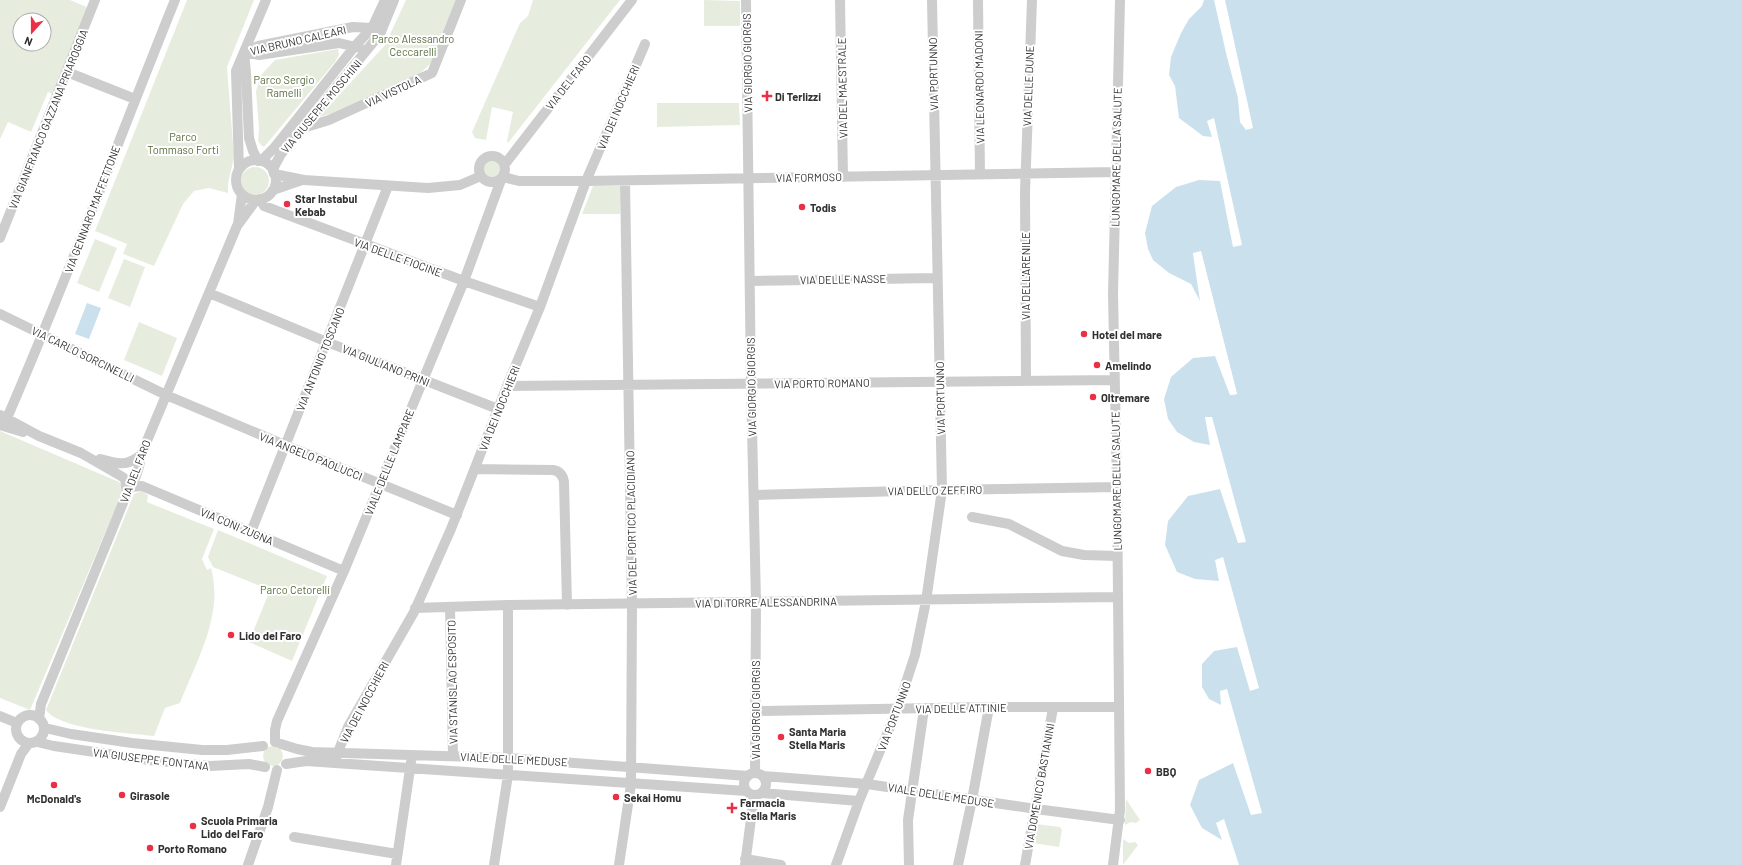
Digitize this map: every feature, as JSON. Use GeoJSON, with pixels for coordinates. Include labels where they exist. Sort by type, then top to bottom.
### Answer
{"type":"FeatureCollection","features":[{"type":"Feature","properties":{"kind":"street","name":"VIA GIANFRANCO GAZZANA PRIAROGGIA"},"geometry":{"type":"LineString","coordinates":[[0,238],[96,0]]}},
{"type":"Feature","properties":{"kind":"street","name":"VIA GENNARO MAFFETTONE"},"geometry":{"type":"LineString","coordinates":[[2,419],[44,335],[175,0]]}},
{"type":"Feature","properties":{"kind":"street"},"geometry":{"type":"LineString","coordinates":[[266,0],[236,71],[239,169],[236,182],[242,194],[246,197],[258,200],[265,198],[273,190],[304,180]]}},
{"type":"Feature","properties":{"kind":"street","name":"VIA GIUSEPPE MOSCHINI"},"geometry":{"type":"LineString","coordinates":[[260,161],[274,148],[355,46],[376,31],[385,0]]}},
{"type":"Feature","properties":{"kind":"street","name":"VIA GIUSEPPE MOSCHINI"},"geometry":{"type":"LineString","coordinates":[[274,173],[275,165],[281,154],[367,52],[376,31],[394,0]]}},
{"type":"Feature","properties":{"kind":"street","name":"VIA VISTOLA"},"geometry":{"type":"LineString","coordinates":[[303,128],[329,120],[432,73],[461,0]]}},
{"type":"Feature","properties":{"kind":"street","name":"VIA DEL FARO"},"geometry":{"type":"LineString","coordinates":[[505,164],[632,0]]}},
{"type":"Feature","properties":{"kind":"street","name":"VIA GIORGIO GIORGIS"},"geometry":{"type":"LineString","coordinates":[[746,0],[751,384],[756,602],[755,775]]}},
{"type":"Feature","properties":{"kind":"street","name":"VIA DEL MAESTRALE"},"geometry":{"type":"LineString","coordinates":[[840,0],[843,177]]}},
{"type":"Feature","properties":{"kind":"street","name":"VIA PORTUNNO"},"geometry":{"type":"LineString","coordinates":[[836,865],[897,710],[916,655],[926,600],[942,490],[932,0]]}},
{"type":"Feature","properties":{"kind":"street","name":"VIA LEONARDO MADONI"},"geometry":{"type":"LineString","coordinates":[[978,0],[980,174]]}},
{"type":"Feature","properties":{"kind":"street","name":"VIA DELLE DUNE"},"geometry":{"type":"LineString","coordinates":[[1025,173],[1032,0]]}},
{"type":"Feature","properties":{"kind":"street","name":"LUNGOMARE DELLA SALUTE"},"geometry":{"type":"LineString","coordinates":[[1113,865],[1120,820],[1116,556],[1117,487],[1113,294],[1120,0]]}},
{"type":"Feature","properties":{"kind":"street","name":"VIA BRUNO CALEARI"},"geometry":{"type":"LineString","coordinates":[[244,52],[258,46],[353,27],[376,31]]}},
{"type":"Feature","properties":{"kind":"street","name":"VIA BRUNO CALEARI"},"geometry":{"type":"LineString","coordinates":[[244,52],[259,55],[338,43],[355,46],[367,52]]}},
{"type":"Feature","properties":{"kind":"street","name":"VIA DEI NOCCHIERI"},"geometry":{"type":"LineString","coordinates":[[335,763],[350,724],[415,608],[457,515],[507,386],[540,308],[586,181],[645,44]]}},
{"type":"Feature","properties":{"kind":"street"},"geometry":{"type":"LineString","coordinates":[[244,52],[249,138],[253,151],[260,161],[270,167],[274,173],[275,182],[273,190]]}},
{"type":"Feature","properties":{"kind":"street"},"geometry":{"type":"LineString","coordinates":[[67,72],[135,99]]}},
{"type":"Feature","properties":{"kind":"street"},"geometry":{"type":"LineString","coordinates":[[486,157],[498,157],[505,164],[506,171],[502,178],[496,182],[488,182],[481,176],[479,167],[480,163],[486,157]]}},
{"type":"Feature","properties":{"kind":"street"},"geometry":{"type":"LineString","coordinates":[[239,169],[247,162],[260,161]]}},
{"type":"Feature","properties":{"kind":"street","name":"VIA FORMOSO"},"geometry":{"type":"LineString","coordinates":[[502,178],[519,182],[625,181],[936,174],[1116,172]]}},
{"type":"Feature","properties":{"kind":"street"},"geometry":{"type":"LineString","coordinates":[[274,173],[304,180],[428,188],[460,185],[481,176]]}},
{"type":"Feature","properties":{"kind":"street","name":"VIA DELL'ARENILE"},"geometry":{"type":"LineString","coordinates":[[1025,173],[1026,380]]}},
{"type":"Feature","properties":{"kind":"street","name":"VIALE DELLE LAMPARE"},"geometry":{"type":"LineString","coordinates":[[278,743],[274,733],[277,721],[344,571],[464,281],[502,178]]}},
{"type":"Feature","properties":{"kind":"street","name":"VIA DEL PORTICO PLACIDIANO"},"geometry":{"type":"LineString","coordinates":[[619,865],[631,784],[632,605],[625,181]]}},
{"type":"Feature","properties":{"kind":"street","name":"VIA ANTONIO TOSCANO"},"geometry":{"type":"LineString","coordinates":[[251,532],[388,186]]}},
{"type":"Feature","properties":{"kind":"street","name":"VIA DEL FARO"},"geometry":{"type":"LineString","coordinates":[[39,718],[41,704],[140,463],[141,455],[237,226],[242,194]]}},
{"type":"Feature","properties":{"kind":"street","name":"VIA DEL FARO"},"geometry":{"type":"LineString","coordinates":[[237,226],[258,200]]}},
{"type":"Feature","properties":{"kind":"street","name":"VIA DELLE FIOCINE"},"geometry":{"type":"LineString","coordinates":[[258,200],[264,206],[540,308]]}},
{"type":"Feature","properties":{"kind":"street","name":"VIA DELLE NASSE"},"geometry":{"type":"LineString","coordinates":[[750,281],[937,278]]}},
{"type":"Feature","properties":{"kind":"street","name":"VIA GIULIANO PRINI"},"geometry":{"type":"LineString","coordinates":[[209,293],[327,342],[498,409]]}},
{"type":"Feature","properties":{"kind":"street","name":"VIA CARLO SORCINELLI"},"geometry":{"type":"LineString","coordinates":[[0,314],[166,395]]}},
{"type":"Feature","properties":{"kind":"street","name":"VIA PORTO ROMANO"},"geometry":{"type":"LineString","coordinates":[[507,386],[1114,380]]}},
{"type":"Feature","properties":{"kind":"street","name":"VIA ANGELO PAOLUCCI"},"geometry":{"type":"LineString","coordinates":[[166,395],[457,515]]}},
{"type":"Feature","properties":{"kind":"street"},"geometry":{"type":"LineString","coordinates":[[2,419],[81,453],[125,479],[129,490]]}},
{"type":"Feature","properties":{"kind":"street"},"geometry":{"type":"LineString","coordinates":[[81,453],[125,464],[133,462],[141,455]]}},
{"type":"Feature","properties":{"kind":"street"},"geometry":{"type":"LineString","coordinates":[[475,468],[556,470],[561,474],[564,482],[567,605]]}},
{"type":"Feature","properties":{"kind":"street","name":"VIA CONI ZUGNA"},"geometry":{"type":"LineString","coordinates":[[129,490],[136,486],[142,486],[344,571]]}},
{"type":"Feature","properties":{"kind":"street","name":"VIA DELLO ZEFFIRO"},"geometry":{"type":"LineString","coordinates":[[754,495],[1117,487]]}},
{"type":"Feature","properties":{"kind":"street"},"geometry":{"type":"LineString","coordinates":[[972,517],[1009,524],[1062,551],[1084,555],[1116,556]]}},
{"type":"Feature","properties":{"kind":"street","name":"VIA DI TORRE ALESSANDRINA"},"geometry":{"type":"LineString","coordinates":[[415,608],[508,605],[632,605],[756,602],[1117,598]]}},
{"type":"Feature","properties":{"kind":"street"},"geometry":{"type":"LineString","coordinates":[[494,865],[508,775],[508,605]]}},
{"type":"Feature","properties":{"kind":"street","name":"VIA STANISLAO ESPOSITO"},"geometry":{"type":"LineString","coordinates":[[450,607],[453,756]]}},
{"type":"Feature","properties":{"kind":"street"},"geometry":{"type":"LineString","coordinates":[[958,865],[972,800],[989,707]]}},
{"type":"Feature","properties":{"kind":"street","name":"VIA DELLE ATTINIE"},"geometry":{"type":"LineString","coordinates":[[756,711],[897,710],[989,707],[1118,707]]}},
{"type":"Feature","properties":{"kind":"street","name":"VIA DOMENICO BASTIANINI"},"geometry":{"type":"LineString","coordinates":[[1025,865],[1053,708]]}},
{"type":"Feature","properties":{"kind":"street"},"geometry":{"type":"LineString","coordinates":[[909,865],[908,824],[924,709]]}},
{"type":"Feature","properties":{"kind":"street"},"geometry":{"type":"LineString","coordinates":[[0,807],[21,754],[33,742],[42,737],[45,728],[39,718],[27,715],[22,717],[15,730],[17,737],[21,740],[33,742]]}},
{"type":"Feature","properties":{"kind":"street"},"geometry":{"type":"LineString","coordinates":[[0,716],[17,724]]}},
{"type":"Feature","properties":{"kind":"street","name":"VIA GIUSEPPE FONTANA"},"geometry":{"type":"LineString","coordinates":[[45,728],[71,734],[138,744],[202,750],[227,750],[263,746]]}},
{"type":"Feature","properties":{"kind":"street","name":"VIA GIUSEPPE FONTANA"},"geometry":{"type":"LineString","coordinates":[[33,742],[142,759],[210,766],[249,764],[264,767]]}},
{"type":"Feature","properties":{"kind":"street"},"geometry":{"type":"LineString","coordinates":[[267,743],[278,743],[287,751],[286,764],[277,770],[264,767],[259,759],[259,754],[263,746],[267,743]]}},
{"type":"Feature","properties":{"kind":"street","name":"VIALE DELLE MEDUSE"},"geometry":{"type":"LineString","coordinates":[[278,743],[308,751],[508,758],[867,784],[1120,820]]}},
{"type":"Feature","properties":{"kind":"street"},"geometry":{"type":"LineString","coordinates":[[396,865],[412,754]]}},
{"type":"Feature","properties":{"kind":"street","name":"VIALE DELLE MEDUSE"},"geometry":{"type":"LineString","coordinates":[[286,764],[301,761],[335,763],[860,801]]}},
{"type":"Feature","properties":{"kind":"street"},"geometry":{"type":"LineString","coordinates":[[248,865],[268,807],[277,770]]}},
{"type":"Feature","properties":{"kind":"street"},"geometry":{"type":"LineString","coordinates":[[755,775],[766,784],[766,788],[754,793],[744,784],[755,775]]}},
{"type":"Feature","properties":{"kind":"street"},"geometry":{"type":"LineString","coordinates":[[754,793],[745,862],[781,865]]}},
{"type":"Feature","properties":{"kind":"street"},"geometry":{"type":"LineString","coordinates":[[294,837],[397,854]]}},
{"type":"Feature","properties":{"kind":"green space"},"geometry":{"type":"Polygon","coordinates":[[[0,0],[70,0],[89,8],[54,95],[48,92],[31,132],[8,122],[0,139],[0,0]]]}},
{"type":"Feature","properties":{"kind":"green space","name":"Parco Tommaso Forti"},"geometry":{"type":"Polygon","coordinates":[[[187,0],[254,0],[227,67],[234,157],[228,184],[228,193],[209,188],[194,191],[183,204],[154,266],[123,254],[127,244],[95,231],[187,0]]]}},
{"type":"Feature","properties":{"kind":"green space","name":"Parco Alessandro Ceccarelli"},"geometry":{"type":"Polygon","coordinates":[[[406,0],[457,0],[433,61],[419,74],[330,114],[319,117],[385,45],[406,0]]]}},
{"type":"Feature","properties":{"kind":"green space"},"geometry":{"type":"Polygon","coordinates":[[[533,0],[620,0],[508,143],[507,141],[513,112],[492,107],[486,140],[475,138],[472,132],[520,23],[528,16],[533,0]]]}},
{"type":"Feature","properties":{"kind":"green space"},"geometry":{"type":"Polygon","coordinates":[[[704,0],[740,1],[740,26],[704,26],[704,0]]]}},
{"type":"Feature","properties":{"kind":"green space","name":"Parco Sergio Ramelli"},"geometry":{"type":"Polygon","coordinates":[[[338,49],[339,55],[335,62],[264,147],[261,145],[258,141],[259,129],[256,91],[261,75],[275,60],[338,49]]]}},
{"type":"Feature","properties":{"kind":"green space"},"geometry":{"type":"Polygon","coordinates":[[[657,103],[739,103],[740,125],[657,127],[657,103]]]}},
{"type":"Feature","properties":{"kind":"green space"},"geometry":{"type":"Polygon","coordinates":[[[492,160],[498,163],[501,169],[498,175],[492,178],[486,175],[483,169],[486,163],[492,160]]]}},
{"type":"Feature","properties":{"kind":"green space"},"geometry":{"type":"Polygon","coordinates":[[[255,167],[261,168],[265,171],[268,175],[268,187],[265,191],[261,194],[255,195],[249,194],[245,191],[242,187],[241,181],[242,175],[245,171],[249,168],[255,167]]]}},
{"type":"Feature","properties":{"kind":"green space"},"geometry":{"type":"Polygon","coordinates":[[[593,186],[621,186],[620,214],[582,214],[593,186]]]}},
{"type":"Feature","properties":{"kind":"green space"},"geometry":{"type":"Polygon","coordinates":[[[95,239],[117,248],[99,292],[77,283],[95,239]]]}},
{"type":"Feature","properties":{"kind":"green space"},"geometry":{"type":"Polygon","coordinates":[[[124,259],[145,267],[130,307],[108,298],[124,259]]]}},
{"type":"Feature","properties":{"kind":"green space"},"geometry":{"type":"Polygon","coordinates":[[[139,322],[177,338],[162,376],[124,360],[139,322]]]}},
{"type":"Feature","properties":{"kind":"green space"},"geometry":{"type":"Polygon","coordinates":[[[0,431],[119,482],[122,487],[122,493],[30,710],[0,698],[0,431]]]}},
{"type":"Feature","properties":{"kind":"green space"},"geometry":{"type":"Polygon","coordinates":[[[142,491],[148,495],[147,502],[214,529],[202,559],[207,570],[211,568],[214,585],[214,602],[207,637],[180,703],[165,708],[154,736],[113,732],[80,726],[54,717],[46,710],[134,494],[142,491]]]}},
{"type":"Feature","properties":{"kind":"green space","name":"Parco Cetorelli"},"geometry":{"type":"Polygon","coordinates":[[[218,530],[327,576],[292,661],[249,642],[270,590],[213,567],[208,557],[218,530]]]}},
{"type":"Feature","properties":{"kind":"green space"},"geometry":{"type":"Polygon","coordinates":[[[273,746],[280,749],[283,756],[280,763],[273,766],[266,763],[263,756],[266,749],[273,746]]]}},
{"type":"Feature","properties":{"kind":"green space"},"geometry":{"type":"Polygon","coordinates":[[[1126,799],[1140,820],[1136,823],[1131,822],[1125,825],[1126,799]]]}},
{"type":"Feature","properties":{"kind":"green space"},"geometry":{"type":"Polygon","coordinates":[[[1036,824],[1060,827],[1062,830],[1059,847],[1032,843],[1036,824]]]}},
{"type":"Feature","properties":{"kind":"green space"},"geometry":{"type":"Polygon","coordinates":[[[1123,839],[1129,843],[1135,842],[1138,845],[1123,865],[1123,839]]]}},
{"type":"Feature","properties":{"kind":"water"},"geometry":{"type":"Polygon","coordinates":[[[1204,0],[1214,0],[1238,98],[1240,122],[1246,130],[1253,128],[1225,0],[1742,0],[1742,865],[1239,865],[1224,819],[1216,823],[1222,840],[1202,828],[1190,805],[1199,780],[1233,763],[1251,815],[1262,813],[1227,689],[1220,691],[1221,705],[1209,699],[1202,687],[1202,664],[1214,651],[1237,647],[1250,691],[1259,688],[1223,557],[1215,560],[1219,581],[1195,579],[1177,572],[1165,545],[1168,521],[1188,496],[1220,489],[1238,543],[1246,542],[1212,417],[1205,417],[1210,445],[1194,442],[1177,432],[1168,419],[1164,399],[1171,377],[1193,358],[1215,356],[1230,395],[1237,394],[1201,252],[1193,254],[1200,301],[1191,284],[1169,273],[1153,260],[1148,249],[1145,233],[1152,206],[1176,187],[1199,180],[1220,181],[1233,247],[1242,245],[1214,118],[1207,121],[1212,137],[1203,136],[1179,118],[1175,86],[1169,75],[1171,57],[1181,33],[1189,19],[1202,6],[1204,0]]]}},
{"type":"Feature","properties":{"kind":"water"},"geometry":{"type":"Polygon","coordinates":[[[87,303],[101,308],[89,339],[75,334],[87,303]]]}},
{"type":"Feature","properties":{"kind":"pier"},"geometry":{"type":"Polygon","coordinates":[[[1201,251],[1237,394],[1230,395],[1226,378],[1231,393],[1235,393],[1199,254],[1195,255],[1198,273],[1193,253],[1201,251]]]}},
{"type":"Feature","properties":{"kind":"place","name":"Di Terlizzi"},"geometry":{"type":"Point","coordinates":[767,96]}},
{"type":"Feature","properties":{"kind":"place","name":"Star Instabul Kebab"},"geometry":{"type":"Point","coordinates":[287,204]}},
{"type":"Feature","properties":{"kind":"place","name":"Todis"},"geometry":{"type":"Point","coordinates":[802,207]}},
{"type":"Feature","properties":{"kind":"place","name":"Hotel del mare"},"geometry":{"type":"Point","coordinates":[1084,334]}},
{"type":"Feature","properties":{"kind":"place","name":"Amelindo"},"geometry":{"type":"Point","coordinates":[1097,365]}},
{"type":"Feature","properties":{"kind":"place","name":"Oltremare"},"geometry":{"type":"Point","coordinates":[1093,397]}},
{"type":"Feature","properties":{"kind":"place","name":"Lido del Faro"},"geometry":{"type":"Point","coordinates":[231,635]}},
{"type":"Feature","properties":{"kind":"place","name":"Santa Maria Stella Maris"},"geometry":{"type":"Point","coordinates":[781,737]}},
{"type":"Feature","properties":{"kind":"place","name":"BBQ"},"geometry":{"type":"Point","coordinates":[1148,771]}},
{"type":"Feature","properties":{"kind":"place","name":"McDonald's"},"geometry":{"type":"Point","coordinates":[54,785]}},
{"type":"Feature","properties":{"kind":"place","name":"Girasole"},"geometry":{"type":"Point","coordinates":[122,795]}},
{"type":"Feature","properties":{"kind":"place","name":"Sekai Homu"},"geometry":{"type":"Point","coordinates":[616,797]}},
{"type":"Feature","properties":{"kind":"place","name":"Farmacia Stella Maris"},"geometry":{"type":"Point","coordinates":[732,808]}},
{"type":"Feature","properties":{"kind":"place","name":"Scuola Primaria Lido del Faro"},"geometry":{"type":"Point","coordinates":[193,826]}},
{"type":"Feature","properties":{"kind":"place","name":"Porto Romano"},"geometry":{"type":"Point","coordinates":[150,848]}}]}
